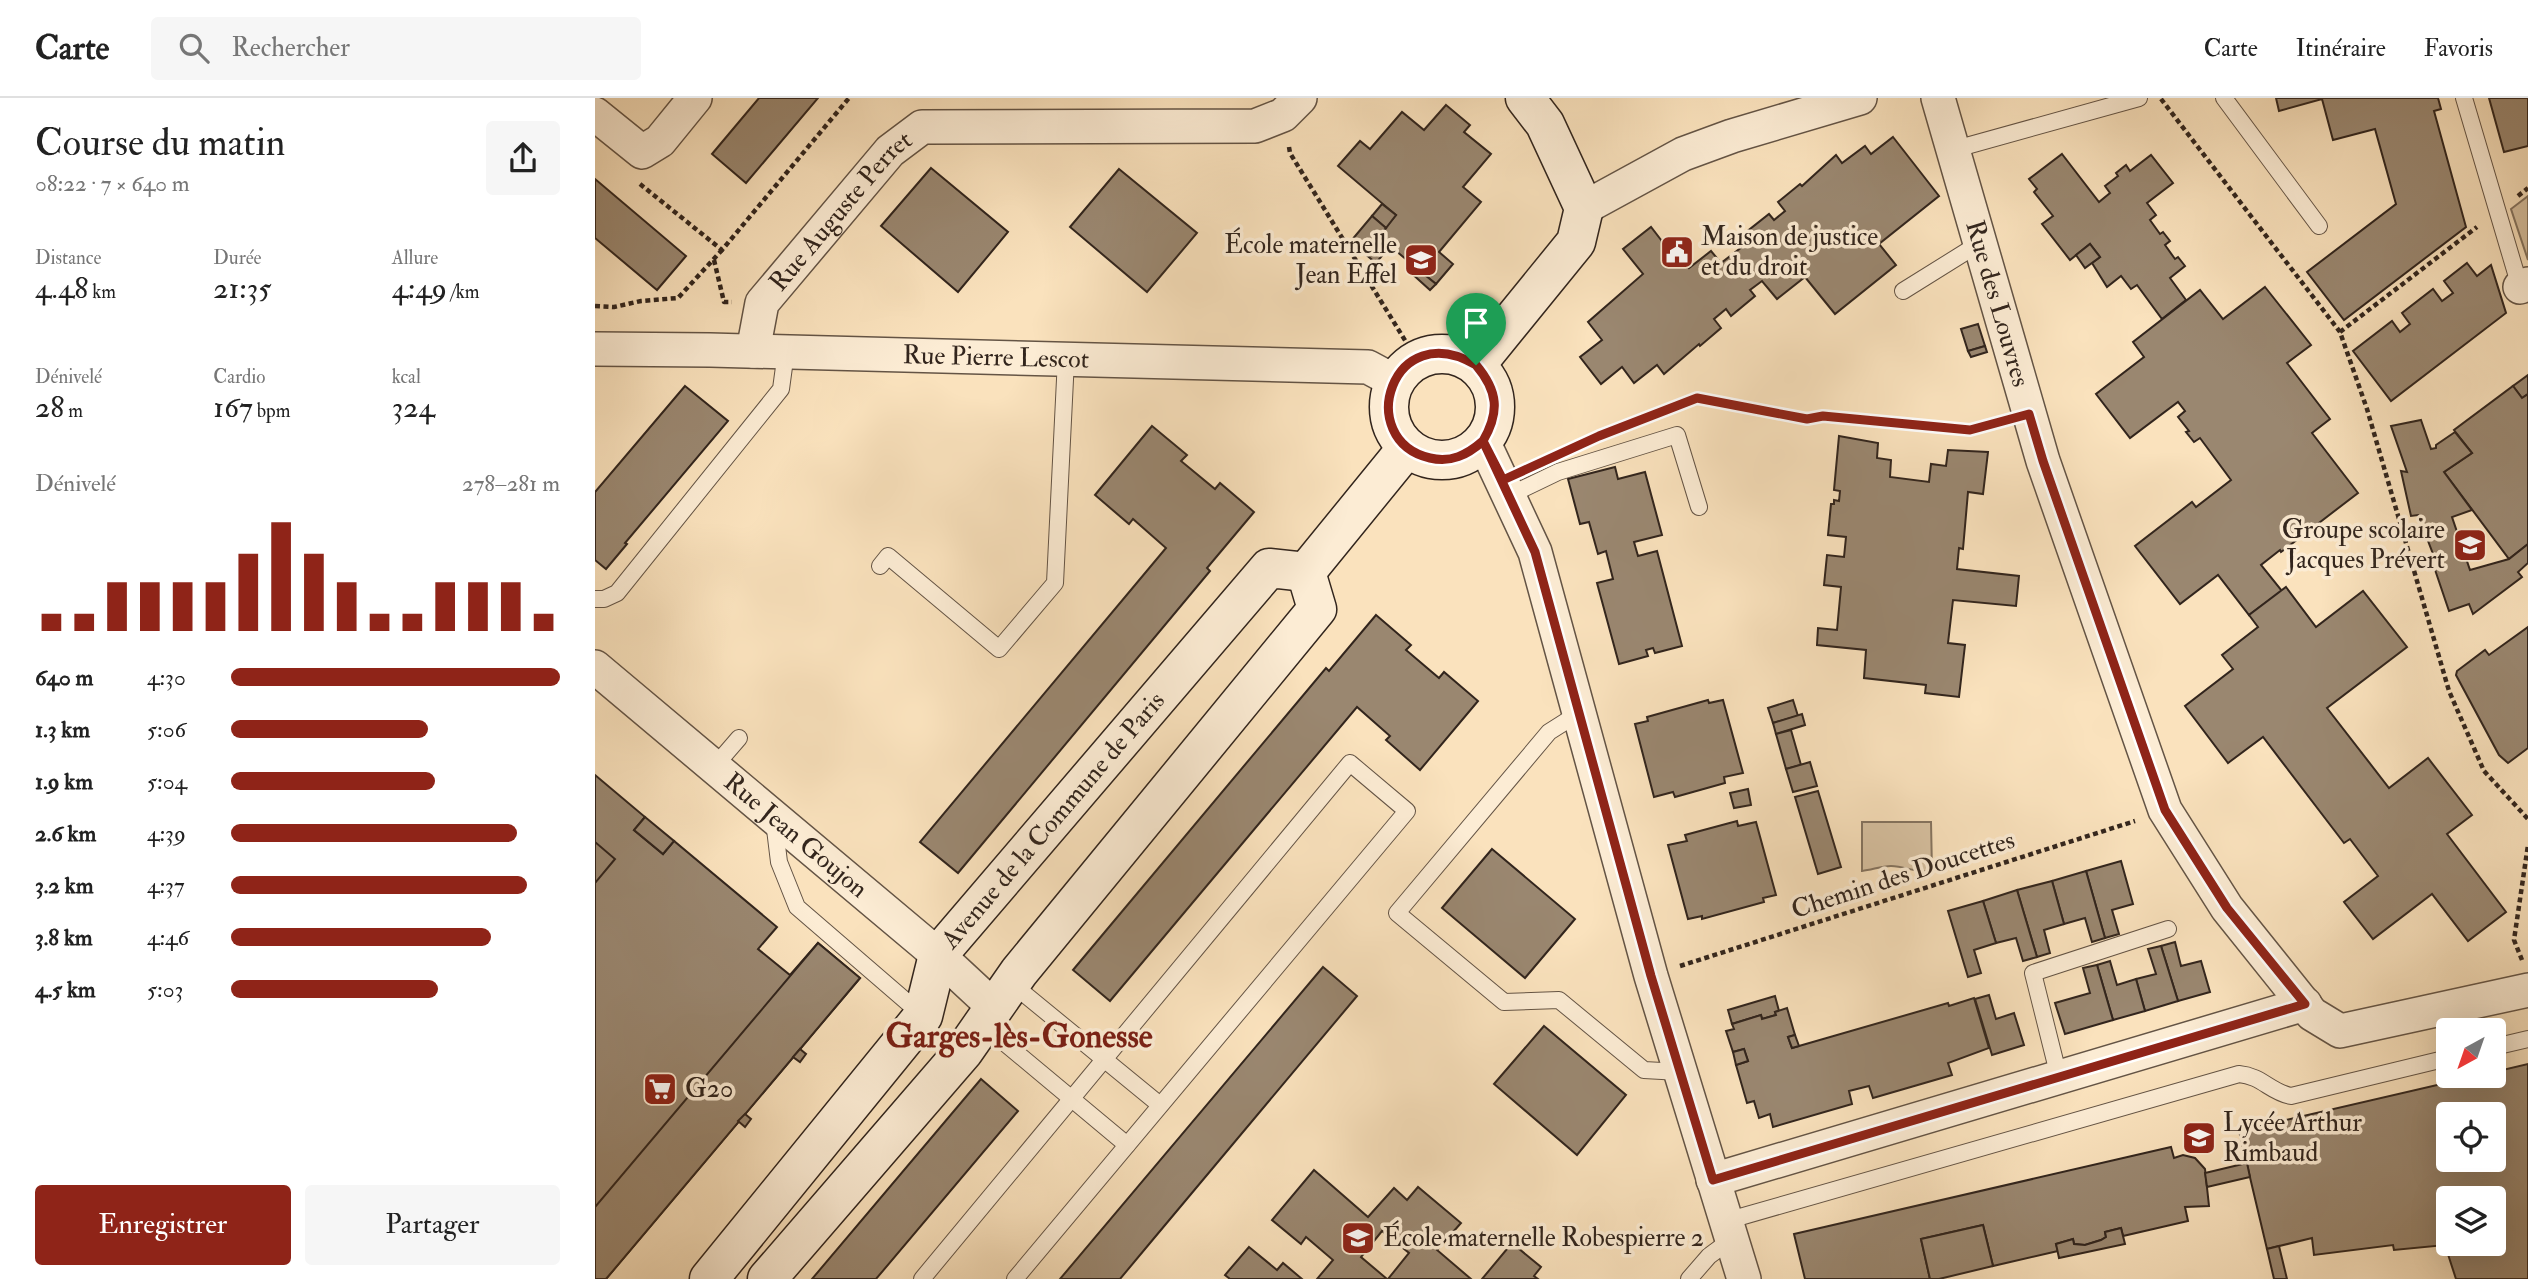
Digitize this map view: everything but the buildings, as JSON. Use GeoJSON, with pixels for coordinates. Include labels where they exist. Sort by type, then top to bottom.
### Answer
{"type":"FeatureCollection","features":[{"type":"Feature","properties":{"kind":"street"},"geometry":{"type":"LineString","coordinates":[[595,114],[642,152],[660,141],[695,98]]}},
{"type":"Feature","properties":{"kind":"street"},"geometry":{"type":"LineString","coordinates":[[1476,365],[1576,242],[1584,208],[1545,124],[1525,98]]}},
{"type":"Feature","properties":{"kind":"street"},"geometry":{"type":"LineString","coordinates":[[1584,208],[1683,154],[1732,136],[1860,98]]}},
{"type":"Feature","properties":{"kind":"street","name":"Rue des Louvres"},"geometry":{"type":"LineString","coordinates":[[1938,98],[2043,461],[2165,810],[2227,908],[2312,1014],[2340,1031],[2526,977]]}},
{"type":"Feature","properties":{"kind":"street","name":"Rue Auguste Perret"},"geometry":{"type":"LineString","coordinates":[[753,351],[762,303],[890,151],[922,127],[1255,126],[1291,106]]}},
{"type":"Feature","properties":{"kind":"street","name":"Rue Pierre Lescot"},"geometry":{"type":"LineString","coordinates":[[595,349],[1066,359],[1405,370]]}},
{"type":"Feature","properties":{"kind":"street"},"geometry":{"type":"LineString","coordinates":[[1447,353],[1476,365],[1487,378],[1494,393],[1492,427],[1483,441],[1471,452],[1455,459],[1430,458],[1407,448],[1395,434],[1389,417],[1388,398],[1405,370],[1431,354],[1447,353]]}},
{"type":"Feature","properties":{"kind":"street"},"geometry":{"type":"LineString","coordinates":[[1483,441],[1535,552],[1651,976],[1744,1279]]}},
{"type":"Feature","properties":{"kind":"street"},"geometry":{"type":"LineString","coordinates":[[767,1279],[964,1051],[996,1005],[1317,609],[1306,572],[1407,448]]}},
{"type":"Feature","properties":{"kind":"street","name":"Avenue de la Commune de Paris"},"geometry":{"type":"LineString","coordinates":[[709,1279],[923,1016],[938,955],[1269,568],[1306,572]]}},
{"type":"Feature","properties":{"kind":"street","name":"Rue Jean Goujon"},"geometry":{"type":"LineString","coordinates":[[595,667],[996,1005]]}},
{"type":"Feature","properties":{"kind":"street"},"geometry":{"type":"LineString","coordinates":[[1713,1180],[2305,1004]]}},
{"type":"Feature","properties":{"kind":"lane"},"geometry":{"type":"LineString","coordinates":[[1952,150],[2139,98]]}},
{"type":"Feature","properties":{"kind":"lane"},"geometry":{"type":"LineString","coordinates":[[2224,98],[2319,226]]}},
{"type":"Feature","properties":{"kind":"lane"},"geometry":{"type":"LineString","coordinates":[[2464,98],[2524,286]]}},
{"type":"Feature","properties":{"kind":"lane"},"geometry":{"type":"LineString","coordinates":[[1903,291],[1980,243]]}},
{"type":"Feature","properties":{"kind":"lane"},"geometry":{"type":"LineString","coordinates":[[595,599],[604,599],[617,593],[781,389],[786,352]]}},
{"type":"Feature","properties":{"kind":"lane"},"geometry":{"type":"LineString","coordinates":[[880,566],[888,556],[999,649],[1055,583],[1066,359]]}},
{"type":"Feature","properties":{"kind":"lane"},"geometry":{"type":"LineString","coordinates":[[1510,495],[1558,472],[1677,435],[1699,507]]}},
{"type":"Feature","properties":{"kind":"lane"},"geometry":{"type":"LineString","coordinates":[[1579,713],[1549,732],[1397,912],[1504,1002],[1559,1000],[1644,1070],[1680,1072]]}},
{"type":"Feature","properties":{"kind":"lane"},"geometry":{"type":"LineString","coordinates":[[714,767],[739,738]]}},
{"type":"Feature","properties":{"kind":"lane"},"geometry":{"type":"LineString","coordinates":[[922,1279],[1350,763],[1407,811],[1014,1279]]}},
{"type":"Feature","properties":{"kind":"lane"},"geometry":{"type":"LineString","coordinates":[[774,818],[779,862],[797,907],[923,1016]]}},
{"type":"Feature","properties":{"kind":"lane"},"geometry":{"type":"LineString","coordinates":[[2059,1077],[2033,972],[2168,929]]}},
{"type":"Feature","properties":{"kind":"lane"},"geometry":{"type":"LineString","coordinates":[[996,1005],[1104,1059],[1160,1105]]}},
{"type":"Feature","properties":{"kind":"lane"},"geometry":{"type":"LineString","coordinates":[[996,1005],[1071,1099],[1127,1145]]}},
{"type":"Feature","properties":{"kind":"lane"},"geometry":{"type":"LineString","coordinates":[[2506,1044],[2528,1039]]}},
{"type":"Feature","properties":{"kind":"lane"},"geometry":{"type":"LineString","coordinates":[[1689,1279],[1729,1230],[2239,1074],[2261,1079],[2279,1094],[2291,1096],[2436,1061]]}},
{"type":"Feature","properties":{"kind":"path"},"geometry":{"type":"LineString","coordinates":[[595,306],[614,307],[641,301],[678,299],[849,98]]}},
{"type":"Feature","properties":{"kind":"path"},"geometry":{"type":"LineString","coordinates":[[2160,98],[2340,332],[2367,409],[2449,691],[2484,771],[2528,819]]}},
{"type":"Feature","properties":{"kind":"path"},"geometry":{"type":"LineString","coordinates":[[1291,106],[1290,153],[1405,370]]}},
{"type":"Feature","properties":{"kind":"path"},"geometry":{"type":"LineString","coordinates":[[642,152],[626,172],[722,250]]}},
{"type":"Feature","properties":{"kind":"path"},"geometry":{"type":"LineString","coordinates":[[2340,332],[2528,188]]}},
{"type":"Feature","properties":{"kind":"path"},"geometry":{"type":"LineString","coordinates":[[1648,417],[1697,398],[1807,419],[1823,416],[1970,430],[2029,414]]}},
{"type":"Feature","properties":{"kind":"path","name":"Chemin des Doucettes"},"geometry":{"type":"LineString","coordinates":[[1651,976],[2165,810]]}},
{"type":"Feature","properties":{"kind":"path"},"geometry":{"type":"LineString","coordinates":[[2526,977],[2514,940],[2528,845]]}},
{"type":"Feature","properties":{"kind":"shaded area"},"geometry":{"type":"Polygon","coordinates":[[[2528,196],[2528,260],[2511,209],[2528,196]]]}},
{"type":"Feature","properties":{"kind":"shaded area"},"geometry":{"type":"Polygon","coordinates":[[[1862,822],[1931,822],[1932,871],[1891,866],[1862,871],[1862,822]]]}},
{"type":"Feature","properties":{"kind":"place","name":"Maison de justice et du droit"},"geometry":{"type":"Point","coordinates":[1677,252]}},
{"type":"Feature","properties":{"kind":"place","name":"École maternelle Jean Effel"},"geometry":{"type":"Point","coordinates":[1421,260]}},
{"type":"Feature","properties":{"kind":"place","name":"Groupe scolaire Jacques Prévert"},"geometry":{"type":"Point","coordinates":[2470,545]}},
{"type":"Feature","properties":{"kind":"place","name":"G20"},"geometry":{"type":"Point","coordinates":[660,1089]}},
{"type":"Feature","properties":{"kind":"place","name":"Lycée Arthur Rimbaud"},"geometry":{"type":"Point","coordinates":[2199,1138]}},
{"type":"Feature","properties":{"kind":"place","name":"École maternelle Robespierre 2"},"geometry":{"type":"Point","coordinates":[1358,1238]}},
{"type":"Feature","properties":{"kind":"district","name":"Garges-lès-Gonesse"},"geometry":{"type":"Point","coordinates":[1019,1036]}},
{"type":"Feature","properties":{"kind":"route"},"geometry":{"type":"LineString","coordinates":[[1476,365],[1447,353],[1416,359],[1404,368],[1394,381],[1388,398],[1389,417],[1395,434],[1407,448],[1422,456],[1438,460],[1455,459],[1471,452],[1483,441],[1535,552],[1651,976],[1713,1180],[2305,1004],[2227,908],[2165,810],[2029,414],[1970,430],[1823,416],[1807,419],[1697,398],[1599,436],[1503,480],[1483,441],[1492,427],[1494,393],[1487,378],[1476,365]]}}]}
